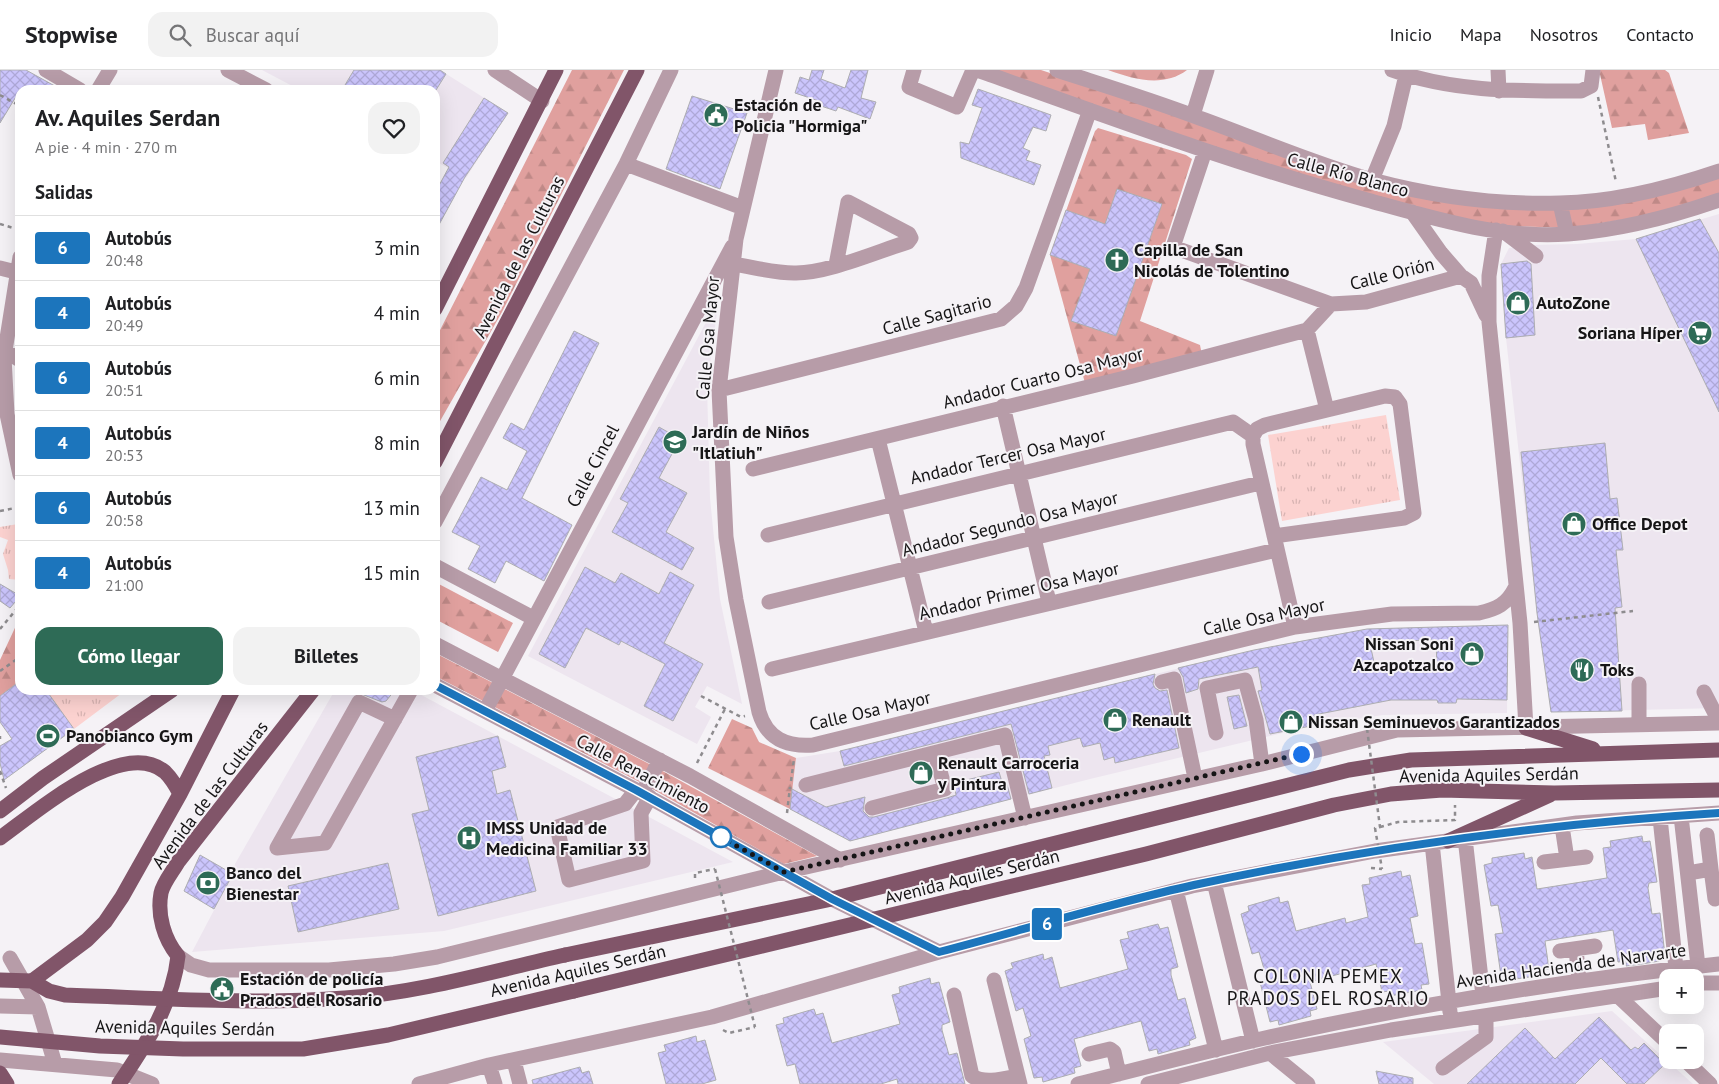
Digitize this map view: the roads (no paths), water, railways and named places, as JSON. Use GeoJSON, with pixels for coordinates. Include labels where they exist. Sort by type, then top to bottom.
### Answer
{"type":"FeatureCollection","features":[{"type":"Feature","properties":{"kind":"main road"},"geometry":{"type":"LineString","coordinates":[[440,299],[542,101],[556,70]]}},
{"type":"Feature","properties":{"kind":"main road","name":"Avenida de las Culturas"},"geometry":{"type":"LineString","coordinates":[[440,452],[637,70]]}},
{"type":"Feature","properties":{"kind":"main road"},"geometry":{"type":"LineString","coordinates":[[2,805],[165,695]]}},
{"type":"Feature","properties":{"kind":"main road"},"geometry":{"type":"LineString","coordinates":[[32,981],[73,952],[105,922],[142,864],[230,695]]}},
{"type":"Feature","properties":{"kind":"main road","name":"Avenida de las Culturas"},"geometry":{"type":"LineString","coordinates":[[178,956],[169,945],[164,932],[161,892],[178,862],[309,695]]}},
{"type":"Feature","properties":{"kind":"main road"},"geometry":{"type":"LineString","coordinates":[[1526,728],[1606,753]]}},
{"type":"Feature","properties":{"kind":"main road","name":"Avenida Aquiles Serdán"},"geometry":{"type":"LineString","coordinates":[[0,980],[32,981],[49,991],[64,995],[270,1002],[337,999],[418,987],[832,899],[1349,770],[1410,760],[1719,750]]}},
{"type":"Feature","properties":{"kind":"main road"},"geometry":{"type":"LineString","coordinates":[[0,838],[77,783],[120,764],[134,763],[154,766],[164,771],[180,794]]}},
{"type":"Feature","properties":{"kind":"main road","name":"Avenida Aquiles Serdán"},"geometry":{"type":"LineString","coordinates":[[0,1037],[128,1047],[303,1049],[379,1036],[574,991],[1146,854],[1334,805],[1391,794],[1442,790],[1554,793],[1719,790]]}},
{"type":"Feature","properties":{"kind":"main road"},"geometry":{"type":"LineString","coordinates":[[1448,841],[1554,793]]}},
{"type":"Feature","properties":{"kind":"main road"},"geometry":{"type":"LineString","coordinates":[[123,1078],[143,1050],[161,1015],[176,978],[178,956]]}},
{"type":"Feature","properties":{"kind":"main road"},"geometry":{"type":"LineString","coordinates":[[2,1064],[7,1084]]}},
{"type":"Feature","properties":{"kind":"street"},"geometry":{"type":"LineString","coordinates":[[46,70],[68,76]]}},
{"type":"Feature","properties":{"kind":"street"},"geometry":{"type":"LineString","coordinates":[[101,85],[110,70]]}},
{"type":"Feature","properties":{"kind":"street"},"geometry":{"type":"LineString","coordinates":[[228,70],[256,85]]}},
{"type":"Feature","properties":{"kind":"street"},"geometry":{"type":"LineString","coordinates":[[495,70],[542,101]]}},
{"type":"Feature","properties":{"kind":"street"},"geometry":{"type":"LineString","coordinates":[[440,513],[626,164],[671,70]]}},
{"type":"Feature","properties":{"kind":"street","name":"Calle Osa Mayor"},"geometry":{"type":"LineString","coordinates":[[776,70],[736,239],[720,390],[723,504],[736,600],[761,720],[774,738],[799,746],[813,746],[1295,627],[1392,614],[1479,613],[1502,606],[1509,600],[1515,588]]}},
{"type":"Feature","properties":{"kind":"street"},"geometry":{"type":"LineString","coordinates":[[914,70],[909,87],[958,107],[973,70]]}},
{"type":"Feature","properties":{"kind":"street","name":"Calle Río Blanco"},"geometry":{"type":"LineString","coordinates":[[977,70],[1263,171],[1458,225],[1500,231],[1567,234],[1659,219],[1719,200]]}},
{"type":"Feature","properties":{"kind":"street","name":"Calle Río Blanco"},"geometry":{"type":"LineString","coordinates":[[1057,70],[1193,115],[1273,146],[1372,180],[1451,195],[1500,201],[1560,203],[1618,196],[1689,181],[1719,171]]}},
{"type":"Feature","properties":{"kind":"street"},"geometry":{"type":"LineString","coordinates":[[1193,115],[1207,70]]}},
{"type":"Feature","properties":{"kind":"street"},"geometry":{"type":"LineString","coordinates":[[1498,70],[1499,91]]}},
{"type":"Feature","properties":{"kind":"street"},"geometry":{"type":"LineString","coordinates":[[1372,180],[1394,126],[1399,73],[1454,85],[1499,91],[1581,90],[1593,77]]}},
{"type":"Feature","properties":{"kind":"street","name":"Calle Sagitario"},"geometry":{"type":"LineString","coordinates":[[720,390],[1001,319],[1016,306],[1026,288],[1090,110]]}},
{"type":"Feature","properties":{"kind":"street"},"geometry":{"type":"LineString","coordinates":[[1263,171],[1273,146]]}},
{"type":"Feature","properties":{"kind":"street","name":"Calle Orión"},"geometry":{"type":"LineString","coordinates":[[1205,151],[1173,247],[1331,304],[1366,302],[1461,276]]}},
{"type":"Feature","properties":{"kind":"street"},"geometry":{"type":"LineString","coordinates":[[626,164],[743,208]]}},
{"type":"Feature","properties":{"kind":"street"},"geometry":{"type":"LineString","coordinates":[[733,264],[794,273],[813,271],[836,265],[908,242],[909,234],[848,202],[836,265]]}},
{"type":"Feature","properties":{"kind":"street"},"geometry":{"type":"LineString","coordinates":[[1560,203],[1567,234]]}},
{"type":"Feature","properties":{"kind":"street"},"geometry":{"type":"LineString","coordinates":[[1412,212],[1441,254],[1461,276],[1471,283],[1480,298],[1489,322]]}},
{"type":"Feature","properties":{"kind":"street"},"geometry":{"type":"LineString","coordinates":[[1526,728],[1520,624],[1489,322],[1489,276],[1500,231],[1536,256]]}},
{"type":"Feature","properties":{"kind":"street","name":"Calle Cincel"},"geometry":{"type":"LineString","coordinates":[[485,711],[736,239]]}},
{"type":"Feature","properties":{"kind":"street"},"geometry":{"type":"LineString","coordinates":[[0,268],[15,272]]}},
{"type":"Feature","properties":{"kind":"street"},"geometry":{"type":"LineString","coordinates":[[15,278],[3,356],[7,414],[15,452]]}},
{"type":"Feature","properties":{"kind":"street"},"geometry":{"type":"LineString","coordinates":[[1295,627],[1260,483],[1253,436],[1257,429],[1265,425],[1327,410],[1307,330],[1331,304]]}},
{"type":"Feature","properties":{"kind":"street","name":"Andador Cuarto Osa Mayor"},"geometry":{"type":"LineString","coordinates":[[753,469],[1003,406],[1133,376],[1307,330]]}},
{"type":"Feature","properties":{"kind":"street","name":"Andador Primer Osa Mayor"},"geometry":{"type":"LineString","coordinates":[[772,668],[1049,602],[1275,543],[1404,518],[1414,513],[1400,404],[1395,396],[1385,396],[1327,410]]}},
{"type":"Feature","properties":{"kind":"street"},"geometry":{"type":"LineString","coordinates":[[1003,406],[1017,473],[1049,602]]}},
{"type":"Feature","properties":{"kind":"street","name":"Andador Tercer Osa Mayor"},"geometry":{"type":"LineString","coordinates":[[768,535],[896,502],[1233,422],[1253,436]]}},
{"type":"Feature","properties":{"kind":"street"},"geometry":{"type":"LineString","coordinates":[[878,439],[896,502],[926,632]]}},
{"type":"Feature","properties":{"kind":"street","name":"Andador Segundo Osa Mayor"},"geometry":{"type":"LineString","coordinates":[[769,602],[1260,483]]}},
{"type":"Feature","properties":{"kind":"street"},"geometry":{"type":"LineString","coordinates":[[440,569],[533,618]]}},
{"type":"Feature","properties":{"kind":"street","name":"Calle Renacimiento"},"geometry":{"type":"LineString","coordinates":[[440,647],[690,776],[840,860]]}},
{"type":"Feature","properties":{"kind":"street"},"geometry":{"type":"LineString","coordinates":[[1162,682],[1174,679],[1195,778]]}},
{"type":"Feature","properties":{"kind":"street"},"geometry":{"type":"LineString","coordinates":[[1216,733],[1207,688],[1245,680],[1256,720],[1262,764]]}},
{"type":"Feature","properties":{"kind":"street"},"geometry":{"type":"LineString","coordinates":[[1639,684],[1639,725]]}},
{"type":"Feature","properties":{"kind":"street","name":"Calle Renacimiento"},"geometry":{"type":"LineString","coordinates":[[440,688],[642,793],[832,899],[939,952]]}},
{"type":"Feature","properties":{"kind":"street"},"geometry":{"type":"LineString","coordinates":[[178,956],[191,965],[209,970],[329,970],[394,964],[437,957],[784,872],[1262,764],[1396,730],[1719,722],[1704,692]]}},
{"type":"Feature","properties":{"kind":"street"},"geometry":{"type":"LineString","coordinates":[[395,719],[358,702],[277,848],[325,843],[395,719],[408,695]]}},
{"type":"Feature","properties":{"kind":"street"},"geometry":{"type":"LineString","coordinates":[[806,785],[1005,736],[1025,818]]}},
{"type":"Feature","properties":{"kind":"street"},"geometry":{"type":"LineString","coordinates":[[872,808],[945,789],[935,753]]}},
{"type":"Feature","properties":{"kind":"street"},"geometry":{"type":"LineString","coordinates":[[642,793],[625,804],[557,827],[569,880],[643,861],[642,793],[660,760]]}},
{"type":"Feature","properties":{"kind":"street"},"geometry":{"type":"LineString","coordinates":[[419,1084],[489,1065],[712,1017],[939,952],[1176,890],[1214,882],[1375,851],[1465,838],[1562,826],[1719,813]]}},
{"type":"Feature","properties":{"kind":"street"},"geometry":{"type":"LineString","coordinates":[[1681,816],[1698,966]]}},
{"type":"Feature","properties":{"kind":"street"},"geometry":{"type":"LineString","coordinates":[[1660,818],[1676,968]]}},
{"type":"Feature","properties":{"kind":"street"},"geometry":{"type":"LineString","coordinates":[[1562,826],[1567,859]]}},
{"type":"Feature","properties":{"kind":"street"},"geometry":{"type":"LineString","coordinates":[[1707,835],[1715,899]]}},
{"type":"Feature","properties":{"kind":"street"},"geometry":{"type":"LineString","coordinates":[[1465,838],[1483,996]]}},
{"type":"Feature","properties":{"kind":"street"},"geometry":{"type":"LineString","coordinates":[[1432,843],[1451,1021]]}},
{"type":"Feature","properties":{"kind":"street"},"geometry":{"type":"LineString","coordinates":[[1544,862],[1586,857]]}},
{"type":"Feature","properties":{"kind":"street"},"geometry":{"type":"LineString","coordinates":[[1688,872],[1711,869]]}},
{"type":"Feature","properties":{"kind":"street"},"geometry":{"type":"LineString","coordinates":[[1214,882],[1253,1041]]}},
{"type":"Feature","properties":{"kind":"street"},"geometry":{"type":"LineString","coordinates":[[1176,890],[1216,1050]]}},
{"type":"Feature","properties":{"kind":"street"},"geometry":{"type":"LineString","coordinates":[[1560,951],[1595,946]]}},
{"type":"Feature","properties":{"kind":"street"},"geometry":{"type":"LineString","coordinates":[[1576,949],[1579,980]]}},
{"type":"Feature","properties":{"kind":"street"},"geometry":{"type":"LineString","coordinates":[[10,958],[38,1007],[54,1064]]}},
{"type":"Feature","properties":{"kind":"street","name":"Avenida Hacienda de Narvarte"},"geometry":{"type":"LineString","coordinates":[[1078,1084],[1253,1041],[1449,1002],[1579,980],[1719,964]]}},
{"type":"Feature","properties":{"kind":"street"},"geometry":{"type":"LineString","coordinates":[[954,995],[972,1076],[977,1081],[985,1083],[1019,1080],[994,980]]}},
{"type":"Feature","properties":{"kind":"street","name":"Avenida Hacienda de Narvarte"},"geometry":{"type":"LineString","coordinates":[[1704,983],[1719,983]]}},
{"type":"Feature","properties":{"kind":"street","name":"Avenida Hacienda de Narvarte"},"geometry":{"type":"LineString","coordinates":[[1148,1084],[1270,1053],[1451,1021],[1659,989]]}},
{"type":"Feature","properties":{"kind":"street"},"geometry":{"type":"LineString","coordinates":[[1618,996],[1659,1035]]}},
{"type":"Feature","properties":{"kind":"street"},"geometry":{"type":"LineString","coordinates":[[0,1006],[38,1007]]}},
{"type":"Feature","properties":{"kind":"street"},"geometry":{"type":"LineString","coordinates":[[1444,1068],[1486,1037],[1486,1016]]}},
{"type":"Feature","properties":{"kind":"street"},"geometry":{"type":"LineString","coordinates":[[1090,1054],[1110,1049],[1114,1052],[1119,1074]]}},
{"type":"Feature","properties":{"kind":"street"},"geometry":{"type":"LineString","coordinates":[[1270,1053],[1308,1084]]}},
{"type":"Feature","properties":{"kind":"street"},"geometry":{"type":"LineString","coordinates":[[514,1061],[520,1084]]}},
{"type":"Feature","properties":{"kind":"street"},"geometry":{"type":"LineString","coordinates":[[2,1064],[54,1064],[116,1070],[123,1078],[152,1084]]}},
{"type":"Feature","properties":{"kind":"street"},"geometry":{"type":"LineString","coordinates":[[489,1065],[495,1084]]}},
{"type":"Feature","properties":{"kind":"street"},"geometry":{"type":"LineString","coordinates":[[1694,1069],[1710,1084]]}},
{"type":"Feature","properties":{"kind":"place","name":"Estación de Policia \"Hormiga\""},"geometry":{"type":"Point","coordinates":[716,115]}},
{"type":"Feature","properties":{"kind":"place","name":"Capilla de San Nicolás de Tolentino"},"geometry":{"type":"Point","coordinates":[1117,260]}},
{"type":"Feature","properties":{"kind":"place","name":"AutoZone"},"geometry":{"type":"Point","coordinates":[1518,303]}},
{"type":"Feature","properties":{"kind":"place","name":"Soriana Híper"},"geometry":{"type":"Point","coordinates":[1700,333]}},
{"type":"Feature","properties":{"kind":"place","name":"Jardín de Niños \"Itlatiuh\""},"geometry":{"type":"Point","coordinates":[675,442]}},
{"type":"Feature","properties":{"kind":"place","name":"Office Depot"},"geometry":{"type":"Point","coordinates":[1574,524]}},
{"type":"Feature","properties":{"kind":"place","name":"Nissan Soni Azcapotzalco"},"geometry":{"type":"Point","coordinates":[1472,654]}},
{"type":"Feature","properties":{"kind":"place","name":"Toks"},"geometry":{"type":"Point","coordinates":[1582,670]}},
{"type":"Feature","properties":{"kind":"place","name":"Renault"},"geometry":{"type":"Point","coordinates":[1115,720]}},
{"type":"Feature","properties":{"kind":"place","name":"Nissan Seminuevos Garantizados"},"geometry":{"type":"Point","coordinates":[1291,722]}},
{"type":"Feature","properties":{"kind":"place","name":"Panobianco Gym"},"geometry":{"type":"Point","coordinates":[48,736]}},
{"type":"Feature","properties":{"kind":"place","name":"Renault Carroceria y Pintura"},"geometry":{"type":"Point","coordinates":[921,773]}},
{"type":"Feature","properties":{"kind":"place","name":"IMSS Unidad de Medicina Familiar 33"},"geometry":{"type":"Point","coordinates":[469,838]}},
{"type":"Feature","properties":{"kind":"place","name":"Banco del Bienestar"},"geometry":{"type":"Point","coordinates":[208,883]}},
{"type":"Feature","properties":{"kind":"place","name":"Estación de policía Prados del Rosario"},"geometry":{"type":"Point","coordinates":[222,989]}},
{"type":"Feature","properties":{"kind":"district","name":"COLONIA PEMEX PRADOS DEL ROSARIO"},"geometry":{"type":"Point","coordinates":[1328,987]}}]}
